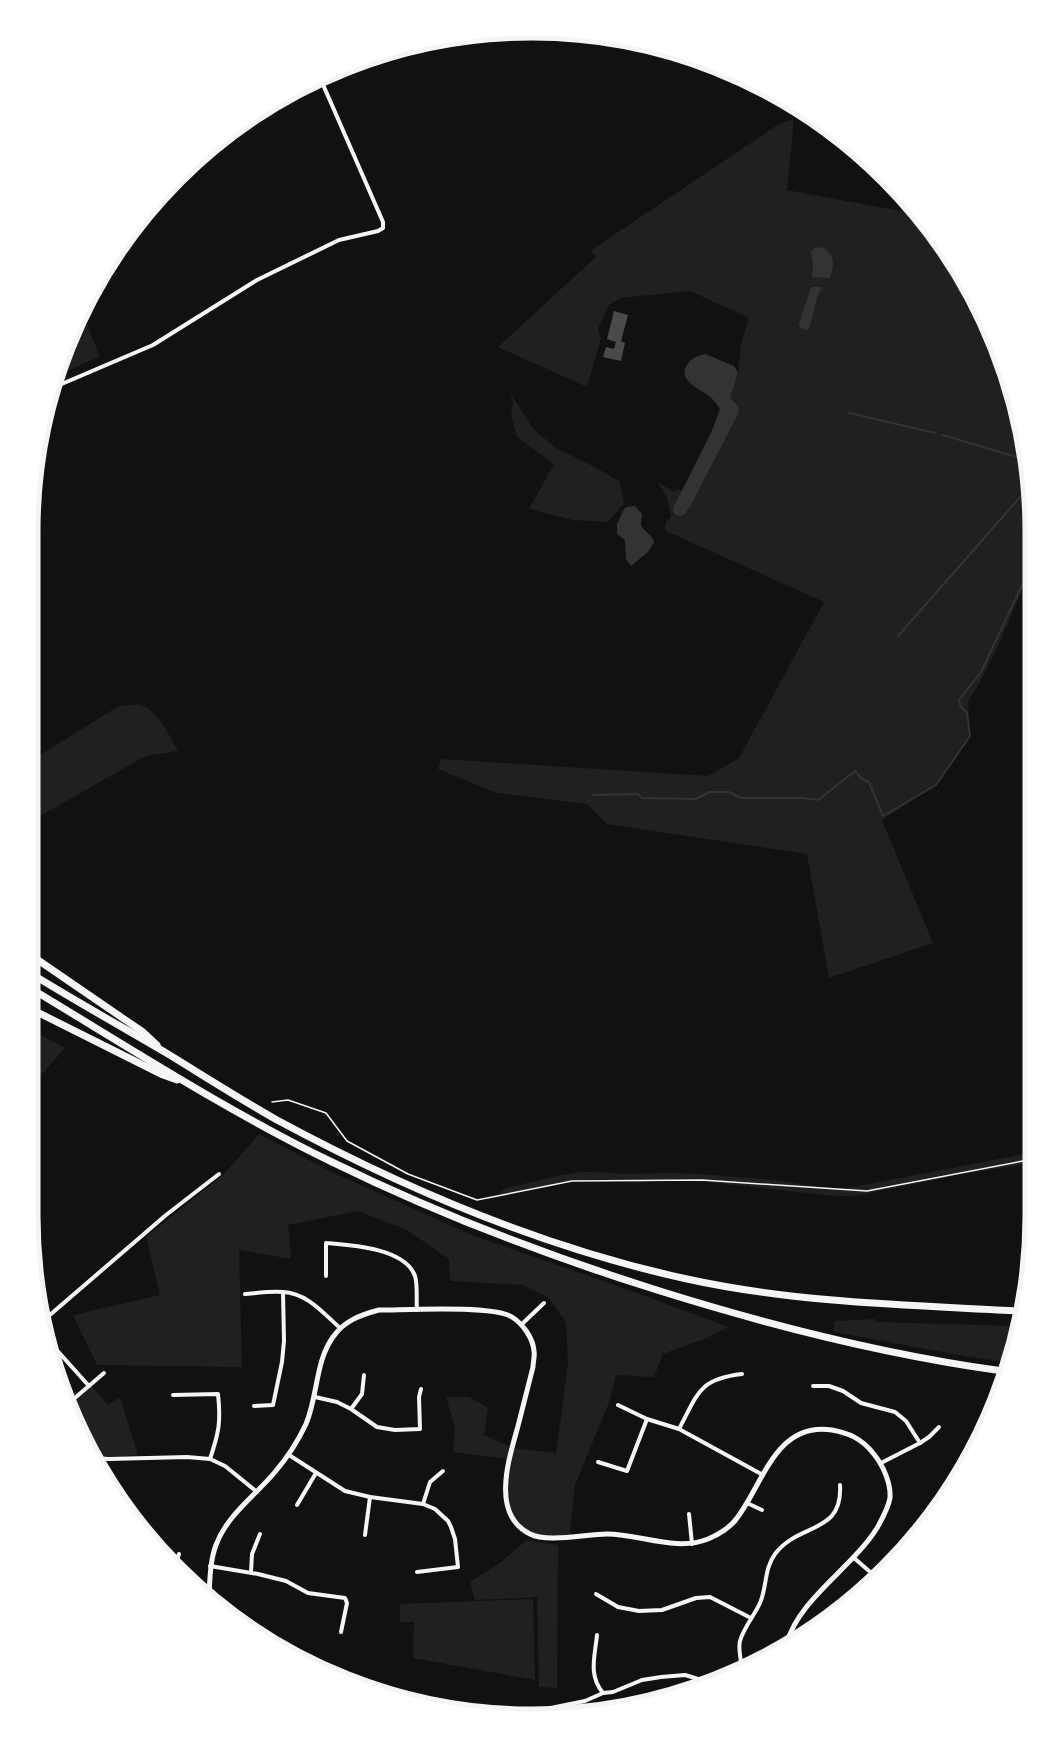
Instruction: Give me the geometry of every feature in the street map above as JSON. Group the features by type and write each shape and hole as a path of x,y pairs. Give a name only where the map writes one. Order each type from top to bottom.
{"highway":[{"path":"38,960 143,1032 164,1052"},
{"path":"38,978 257,1108 336,1150 465,1208 552,1241 640,1268 732,1288 805,1298 1016,1311"},
{"path":"38,993 248,1118 330,1162 461,1220 553,1255 635,1283 726,1311 833,1339 907,1355 1000,1371"},
{"path":"38,1012 163,1075 188,1083"}],"street":[{"path":"61,384 153,344 257,280 339,240 378,231 383,228 383,222 323,85"},
{"path":"48,1316 166,1215 219,1174"},
{"path":"326,1276 326,1243 360,1246 393,1255 410,1268 415,1276 417,1310"},
{"path":"245,1294 283,1292 304,1297 340,1328"},
{"path":"254,1406 273,1405 282,1362 284,1341 283,1292"},
{"path":"522,1324 544,1303"},
{"path":"210,1590 210,1566 216,1545 225,1526 275,1473 289,1454 306,1422 315,1396 325,1350 340,1328 352,1319 378,1310 489,1311 511,1316 522,1324 530,1338 534,1352 533,1367 509,1459 505,1482 506,1499 509,1509 519,1526 530,1535 553,1538 608,1534 692,1544 708,1539 721,1532 736,1520 777,1451 792,1439 807,1431 827,1429 847,1433 872,1451 881,1464 888,1481 890,1498 885,1515 871,1538 854,1558 808,1605 796,1620 790,1636"},
{"path":"57,1351 89,1386"},
{"path":"74,1399 104,1373"},
{"path":"679,1429 700,1390 712,1381 725,1376 742,1374"},
{"path":"351,1409 362,1394 364,1375"},
{"path":"813,1386 829,1386 843,1391 861,1403 895,1412 906,1420 920,1443"},
{"path":"315,1396 337,1402 351,1409 377,1427 395,1430 420,1429 419,1397 421,1389"},
{"path":"173,1395 209,1396 218,1394 220,1412 219,1432 210,1459"},
{"path":"618,1405 647,1419 679,1429 763,1475"},
{"path":"598,1462 627,1471 647,1419"},
{"path":"881,1464 920,1443 929,1437 939,1427"},
{"path":"289,1454 345,1491 370,1497 423,1504 434,1509 448,1521 455,1539 458,1567 417,1572"},
{"path":"102,1458 187,1457 210,1459 225,1466 257,1492"},
{"path":"423,1504 430,1482 443,1471"},
{"path":"297,1505 316,1473"},
{"path":"741,1662 740,1641 760,1603 766,1572 775,1555 788,1541 823,1524 831,1518 840,1504 840,1485"},
{"path":"365,1536 370,1497"},
{"path":"747,1503 762,1510"},
{"path":"689,1514 692,1544"},
{"path":"251,1572 252,1554 260,1534"},
{"path":"178,1558 179,1554"},
{"path":"854,1558 871,1573"},
{"path":"210,1566 251,1572 286,1581 308,1593 345,1598 346,1604 341,1632"},
{"path":"596,1594 618,1607 639,1611 662,1610 696,1598 710,1597 751,1618"},
{"path":"597,1635 593,1671 596,1685 603,1693"},
{"path":"548,1708 585,1701 603,1693 613,1692 642,1680 685,1675 699,1679"}],"path":[{"path":"272,1102 276,1100 288,1100 326,1113 348,1141 408,1174 477,1200 572,1181 702,1180 867,1190 1025,1161"}],"shaded area":[{"path":"793,119 787,190 908,212 942,257 974,313 999,373 1016,435 1024,499 1025,584 996,650 968,702 970,736 936,785 882,820 933,943 829,978 807,854 607,824 587,804 497,793 438,769 441,759 708,776 739,758 824,602 666,531 665,524 671,516 667,499 659,483 674,492 677,489 682,492 675,504 692,503 738,412 738,406 729,398 738,373 741,344 749,318 690,291 620,298 609,305 598,329 601,338 587,387 498,347 597,256 590,251 776,126"},
{"path":"822,247 827,250 832,257 833,264 830,278 812,277 813,264 811,252 815,248"},
{"path":"811,287 822,287 817,298 809,329 807,330 800,328 799,324"},
{"path":"85,321 100,356 64,372"},
{"path":"705,354 734,366 738,373 730,398 738,406 739,412 692,503 685,514 681,516 676,515 673,508 711,433 720,409 711,398 691,384 685,376 687,365 690,361"},
{"path":"510,393 534,430 558,449 593,466 620,482 624,503 608,522 573,520 529,509 554,464 517,437 511,415 513,402"},
{"path":"635,506 642,514 642,527 652,537 654,542 648,552 631,566 626,559 625,540 617,534 617,524 626,507"},
{"path":"142,705 149,709 164,726 178,751 151,755 142,758 38,817 38,756 119,706"},
{"path":"38,1034 65,1048 38,1079"},
{"path":"259,1134 334,1173 472,1235 640,1294 728,1327 707,1338 663,1354 654,1377 616,1375 610,1400 575,1485 570,1529 571,1537 530,1535 513,1517 506,1499 509,1459 453,1452 455,1428 446,1397 469,1397 488,1408 484,1435 512,1448 556,1453 568,1364 566,1323 549,1298 523,1285 450,1281 449,1259 407,1230 358,1211 288,1225 291,1259 239,1250 242,1367 97,1365 73,1315 160,1295 146,1237 223,1175"},
{"path":"1025,1154 1025,1164 963,1174 855,1196 834,1196 680,1179 634,1183 602,1179 562,1182 553,1186 491,1199 506,1188 580,1172 622,1174 700,1174 773,1180 835,1189 853,1187"},
{"path":"875,1319 876,1322 1012,1326 1003,1362 969,1357 834,1332 834,1323 836,1321"},
{"path":"92,1386 108,1405 120,1397 138,1455 113,1457 99,1452 75,1401"},
{"path":"527,1540 558,1545 557,1688 539,1687 537,1597 475,1600 470,1582 501,1562"},
{"path":"533,1599 535,1680 413,1658 414,1622 400,1622 400,1604"}],"building":[{"path":"614,311 628,315 621,341 625,343 621,361 603,357 606,347 614,349 616,342 607,339"}],"waterway":[{"path":"849,413 935,433"},
{"path":"943,435 1020,458"},
{"path":"898,636 1023,493"},
{"path":"592,795 638,794 642,798 696,799 709,792 729,792 741,798 803,798 818,800 855,771 862,779 869,782 883,816 936,785 970,736 967,713 960,706 959,700 981,672 1025,579"}]}
